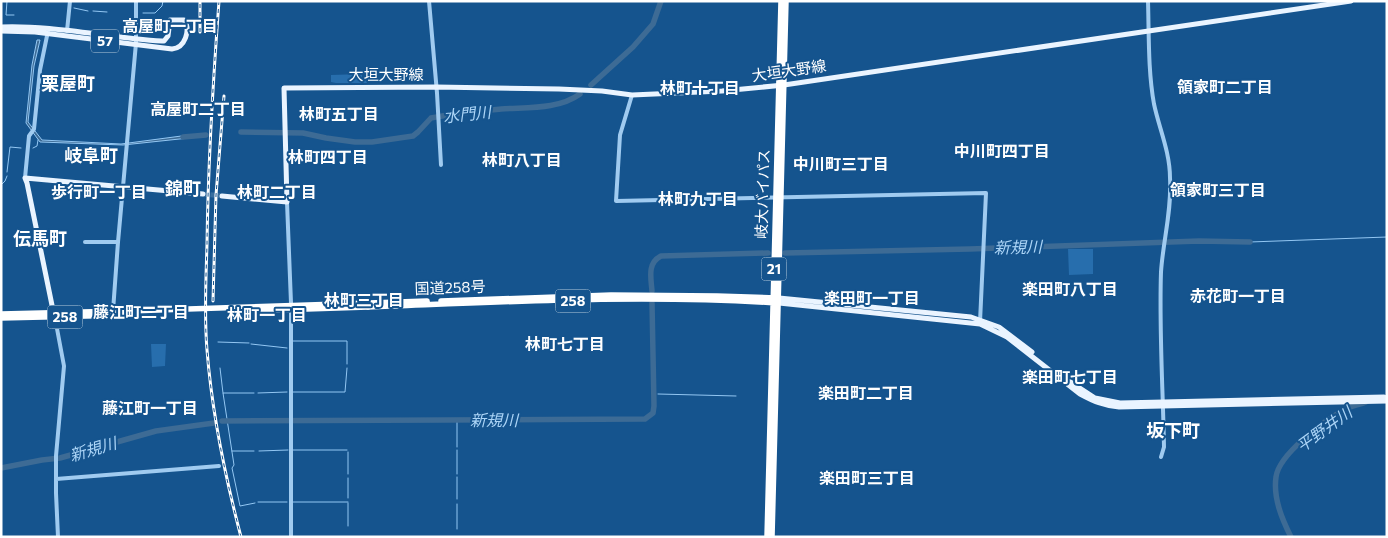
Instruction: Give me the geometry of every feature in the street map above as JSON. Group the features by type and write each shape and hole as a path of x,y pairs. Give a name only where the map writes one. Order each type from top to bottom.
{"highway":[{"name":"岐大バイパス","path":"767,537 779,198 781,1"},
{"name":"岐大バイパス","path":"781,85 786,1"},
{"name":"国道258号","path":"1,318 611,295 717,296 776,301"},
{"name":"岐大バイパス","path":"772,537 776,301"},
{"name":"国道258号","path":"1,314 54,316 113,311 128,313"}],"main road":[{"name":"大垣大野線","path":"287,202 284,88 436,87 584,90 632,94 722,91 781,85 1351,1"},
{"name":"57","path":"1,27 136,42 176,49 182,45 185,39 185,21 170,20 168,36 164,41 136,42"},
{"name":"57","path":"1,31 48,31"},
{"path":"54,316 25,178 203,194"},
{"path":"222,196 287,202"},
{"path":"776,301 980,322 1007,337 1080,394 1093,401 1119,407 1163,404 1387,399"}],"street":[{"path":"66,34 70,1"},
{"path":"113,311 136,42 136,1"},
{"path":"429,1 439,117 441,165"},
{"path":"1148,1 1154,104 1166,151 1170,176 1169,213 1164,240 1160,298 1164,447 1161,457"},
{"path":"25,178 29,136 34,129 40,70 48,31"},
{"path":"632,94 620,135 616,201 986,193 980,322"},
{"path":"287,202 290,299 290,537"},
{"path":"85,242 118,242"},
{"path":"54,316 61,346 64,371 56,458 58,537"},
{"path":"56,479 219,466"}],"shaded area":[{"path":"37,40 40,40 34,66 28,122 42,140 121,144 189,135 189,138 123,145 40,142 26,123 32,65"},
{"path":"362,74 362,78 367,79 367,83 331,82 331,75"},
{"path":"1068,249 1093,249 1093,274 1069,275"},
{"path":"151,344 166,344 165,366 152,367"}],"waterway":[{"path":"7,1 6,15 14,15"},
{"path":"143,13 155,13 162,6 163,1"},
{"name":"水門川","path":"591,85 633,47 653,24 661,1"},
{"path":"74,8 88,11"},
{"path":"93,11 107,12"},
{"name":"水門川","path":"241,132 303,133 355,142 372,142 413,136 431,118 475,111 552,105 562,103 580,94"},
{"name":"水門川","path":"183,137 206,135"},
{"path":"33,148 37,146 38,140"},
{"path":"7,172 10,147 21,148"},
{"path":"1,185 7,176"},
{"path":"1250,242 1387,237"},
{"name":"新規川","path":"785,253 1199,241 1250,242"},
{"name":"新規川","path":"652,291 652,267 661,256 768,253"},
{"name":"新規川","path":"222,421 645,419 653,413 654,406 652,303"},
{"path":"292,341 347,341 347,364"},
{"path":"218,342 249,343"},
{"path":"251,344 287,348"},
{"path":"220,368 223,393"},
{"path":"293,392 345,392 347,368"},
{"path":"258,393 287,392"},
{"path":"254,393 223,393 234,465 232,468 240,506 255,503"},
{"path":"658,394 736,396"},
{"name":"平野井川","path":"1291,537 1277,500 1275,485 1279,468 1285,458 1314,430 1346,409 1366,402"},
{"path":"457,421 457,447"},
{"name":"新規川","path":"1,468 60,458 156,431 214,423"},
{"path":"259,451 288,450"},
{"path":"293,450 347,450"},
{"path":"457,450 457,474"},
{"path":"232,451 254,451"},
{"path":"348,452 348,474"},
{"path":"457,477 457,499"},
{"path":"348,478 348,498"},
{"path":"258,502 287,502"},
{"path":"293,502 348,502"},
{"path":"348,503 348,526"},
{"path":"457,504 457,529"}],"tunnel":[{"path":"203,194 222,196"}],"railway":[{"path":"200,1 200,32"},
{"path":"219,1 208,183 205,297 206,337 216,421 241,537"},
{"path":"213,301 216,195 224,96"}],"district":[{"name":"高屋町一丁目","path":"170,26"},
{"name":"栗屋町","path":"68,84"},
{"name":"領家町二丁目","path":"1225,87"},
{"name":"林町十丁目","path":"700,88"},
{"name":"高屋町二丁目","path":"198,109"},
{"name":"林町五丁目","path":"339,114"},
{"name":"中川町四丁目","path":"1002,151"},
{"name":"岐阜町","path":"91,156"},
{"name":"林町四丁目","path":"328,157"},
{"name":"林町八丁目","path":"522,160"},
{"name":"中川町三丁目","path":"841,164"},
{"name":"錦町","path":"183,189"},
{"name":"領家町三丁目","path":"1218,190"},
{"name":"歩行町一丁目","path":"99,192"},
{"name":"林町二丁目","path":"277,192"},
{"name":"林町九丁目","path":"698,199"},
{"name":"伝馬町","path":"40,239"},
{"name":"楽田町八丁目","path":"1070,289"},
{"name":"赤花町一丁目","path":"1238,296"},
{"name":"楽田町一丁目","path":"872,298"},
{"name":"林町三丁目","path":"364,300"},
{"name":"藤江町二丁目","path":"141,312"},
{"name":"林町一丁目","path":"267,315"},
{"name":"林町七丁目","path":"565,344"},
{"name":"楽田町七丁目","path":"1070,377"},
{"name":"楽田町二丁目","path":"866,393"},
{"name":"藤江町一丁目","path":"150,408"},
{"name":"坂下町","path":"1173,431"},
{"name":"楽田町三丁目","path":"867,478"}]}
